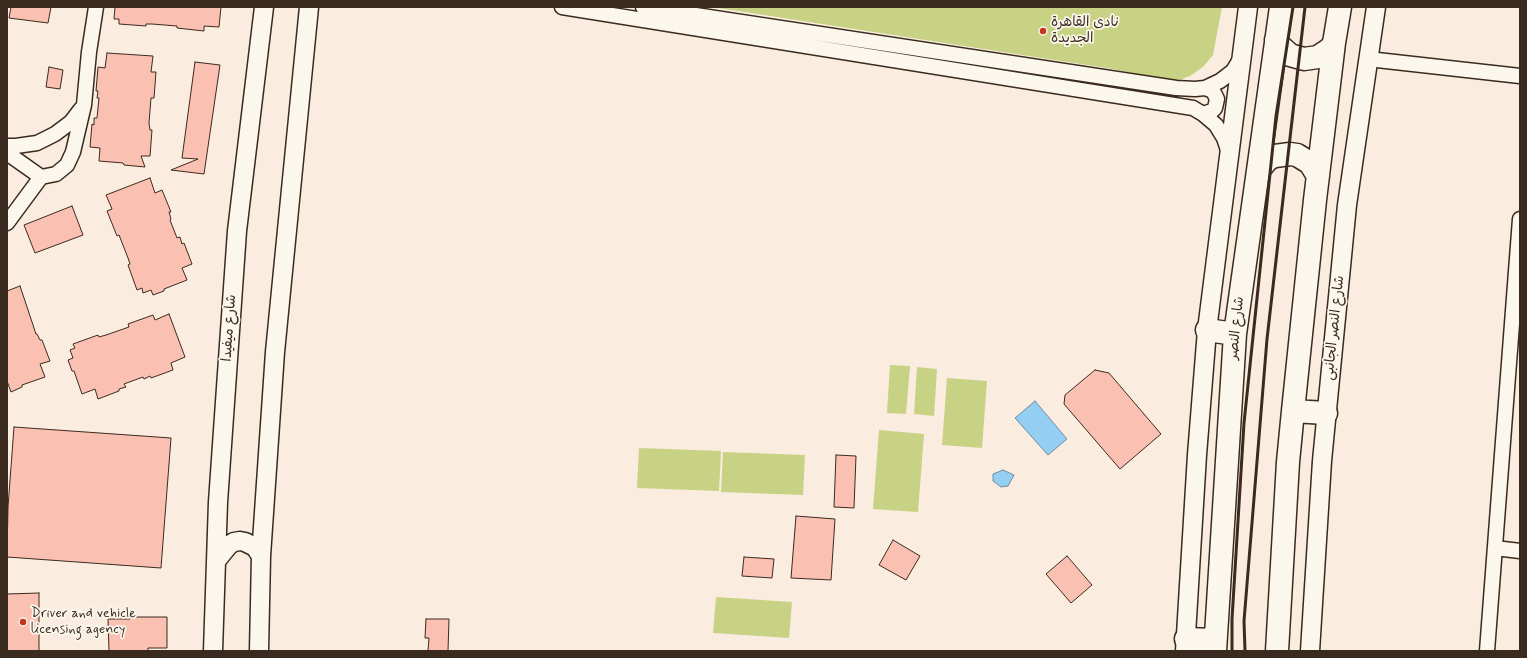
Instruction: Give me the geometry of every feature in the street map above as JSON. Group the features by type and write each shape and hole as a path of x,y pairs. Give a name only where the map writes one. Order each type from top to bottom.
{"main road":[{"name":"شارع النصر","path":"1215,646 1235,334 1281,7"},
{"path":"1277,651 1288,462 1318,176 1334,43 1340,7"},
{"path":"1276,40 1290,55 1304,59 1318,57 1330,49 1334,43"},
{"path":"1258,171 1268,159 1275,156 1290,154 1297,155 1310,163 1318,176"},
{"path":"1207,330 1235,334"},
{"path":"1293,411 1326,413"},
{"path":"1186,645 1215,646"}],"street":[{"path":"7,223 41,177 56,174 67,165 73,152 84,105 89,52 96,7"},
{"name":"شارع ميفيدا","path":"213,651 218,502 237,231 264,7"},
{"path":"259,651 261,556 275,352 308,7"},
{"path":"562,7 1193,108 1204,114 1216,125 1224,138 1229,153"},
{"path":"643,7 1176,88 1205,88 1220,81 1233,71 1242,57"},
{"path":"1186,645 1197,455 1207,330 1248,7"},
{"name":"شارع النصر الجانبى","path":"1310,651 1326,413 1347,205 1376,7"},
{"path":"1368,58 1520,76"},
{"path":"1204,114 1212,111 1217,104 1216,95 1209,88 1205,88"},
{"path":"7,146 37,143 55,134 71,122 84,105"},
{"path":"7,153 41,177"},
{"path":"1487,651 1520,219"},
{"path":"1512,312 1520,338"},
{"path":"216,561 229,545 240,541 250,544 259,551 261,556"},
{"path":"1495,548 1520,551"}],"green space":[{"name":"نادى القاهرة الجديدة","path":"712,7 1222,7 1213,55 1203,67 1190,76 1174,82 1113,69"},
{"path":"890,365 910,366 906,414 887,413"},
{"path":"917,367 937,369 934,416 914,414"},
{"path":"947,378 987,381 982,448 942,445"},
{"path":"879,430 924,434 918,512 873,509"},
{"path":"639,448 721,451 719,491 637,488"},
{"path":"723,452 805,455 803,495 721,492"},
{"path":"716,597 792,602 789,638 713,633"}],"water":[{"path":"1035,401 1067,439 1048,455 1015,418"},
{"path":"1003,470 1014,475 1008,486 1001,487 993,481 993,474"}],"building":[{"path":"11,7 51,7 48,23 9,18"},
{"path":"115,7 221,7 219,27 204,26 204,31 177,28 177,26 119,24 119,19 114,19"},
{"path":"107,53 153,56 151,72 156,72 154,98 151,98 149,123 150,130 152,130 150,156 141,156 145,167 99,161 100,148 90,147 92,124 94,125 94,118 97,118 99,98 97,98 98,91 96,91 98,67 105,68"},
{"path":"195,62 220,65 204,174 171,170 198,159 182,158"},
{"path":"49,67 63,70 60,89 46,87"},
{"path":"150,178 155,193 162,190 171,212 169,212 170,220 177,238 180,237 182,244 184,243 192,264 182,268 187,280 153,295 151,290 143,293 142,288 137,290 128,265 130,264 128,258 107,211 112,209 106,195"},
{"path":"72,206 83,235 35,253 24,225"},
{"path":"20,286 36,334 40,340 42,340 50,361 40,364 45,377 22,385 22,387 11,392 7,381 7,291"},
{"path":"169,314 185,357 171,363 173,370 151,378 150,376 144,379 143,377 124,384 126,387 98,399 95,389 82,394 74,371 72,371 68,360 73,358 70,350 75,348 73,344 98,335 99,337 129,327 128,324 153,315 155,320"},
{"path":"1095,370 1109,373 1161,434 1120,469 1064,404 1065,395"},
{"path":"14,427 171,438 161,568 7,557 8,507"},
{"path":"836,455 856,456 854,508 834,507"},
{"path":"796,516 835,519 831,580 791,578"},
{"path":"893,540 920,556 906,580 879,565"},
{"path":"1067,556 1092,585 1071,603 1046,574"},
{"path":"744,557 774,559 772,578 742,576"},
{"name":"Driver and vehicle licensing agency","path":"39,593 39,651 7,651 7,594"},
{"path":"130,617 167,617 167,648 148,648 148,651 109,651 108,619 130,619"},
{"path":"426,619 449,619 448,651 428,651 429,638 425,638"}],"railway":[{"path":"1232,651 1232,619 1244,423 1276,116 1293,7"},
{"path":"1245,651 1244,621 1267,339 1305,7"}],"place":[{"name":"نادى القاهرة الجديدة","path":"1043,31"},
{"name":"Driver and vehicle licensing agency","path":"23,622"}]}
